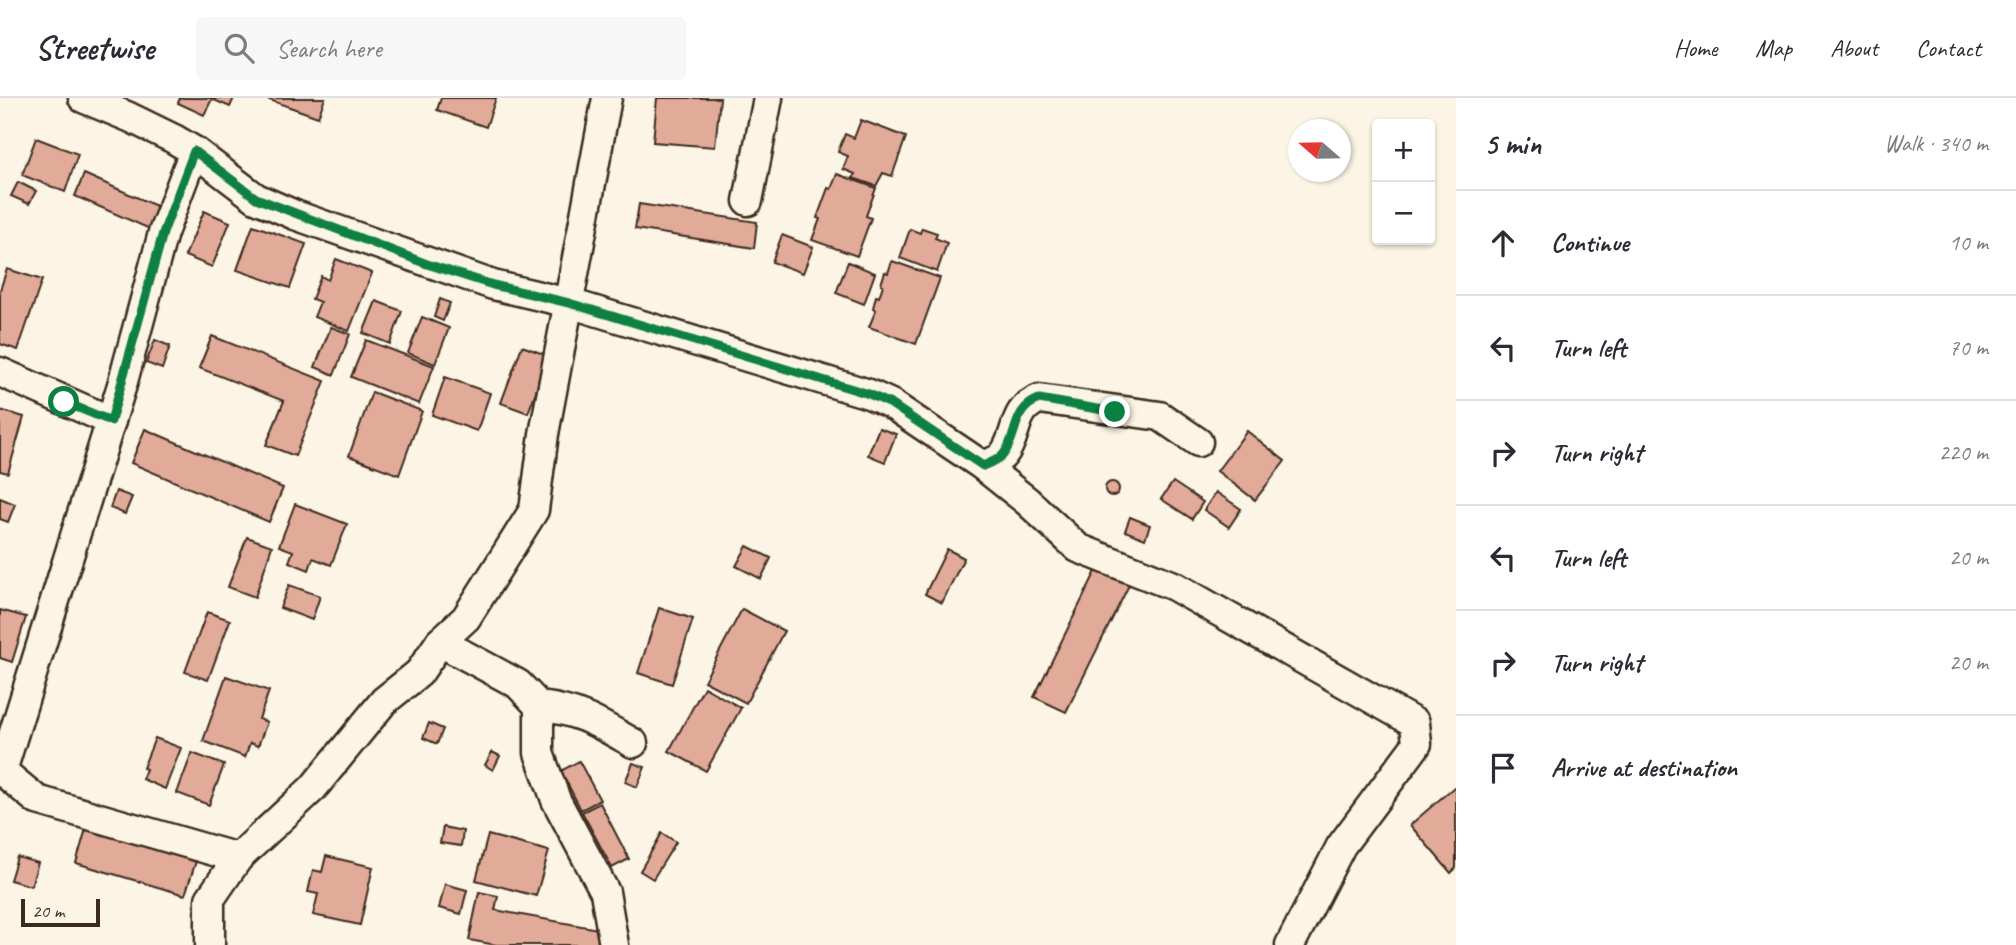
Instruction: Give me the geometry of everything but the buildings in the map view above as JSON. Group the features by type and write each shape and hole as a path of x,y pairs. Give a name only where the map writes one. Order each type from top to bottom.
{"street":[{"path":"83,98 129,117 194,151 256,198 295,215 493,285 569,303 869,394 891,404 983,466 1027,501 1078,548 1174,586 1415,723 1417,744 1342,846 1290,945"},
{"path":"210,945 210,899 238,858 313,788 384,701 419,673 440,642 466,618 534,510 544,434 607,98"},
{"path":"748,201 768,98"},
{"path":"194,151 163,233 111,421 4,752 2,771 37,800 238,858"},
{"path":"0,372 111,421"},
{"path":"983,466 1004,454 1020,413 1030,402 1039,399 1160,416 1198,442"},
{"path":"440,642 518,684 539,706 567,709 596,721 633,743"},
{"path":"539,706 539,753 556,800 605,891 614,945"}],"route":[{"path":"64,402 111,421 163,233 194,151 256,198 427,264 493,285 569,303 869,394 891,404 983,466 1004,454 1020,413 1030,402 1039,399 1115,412"}]}
